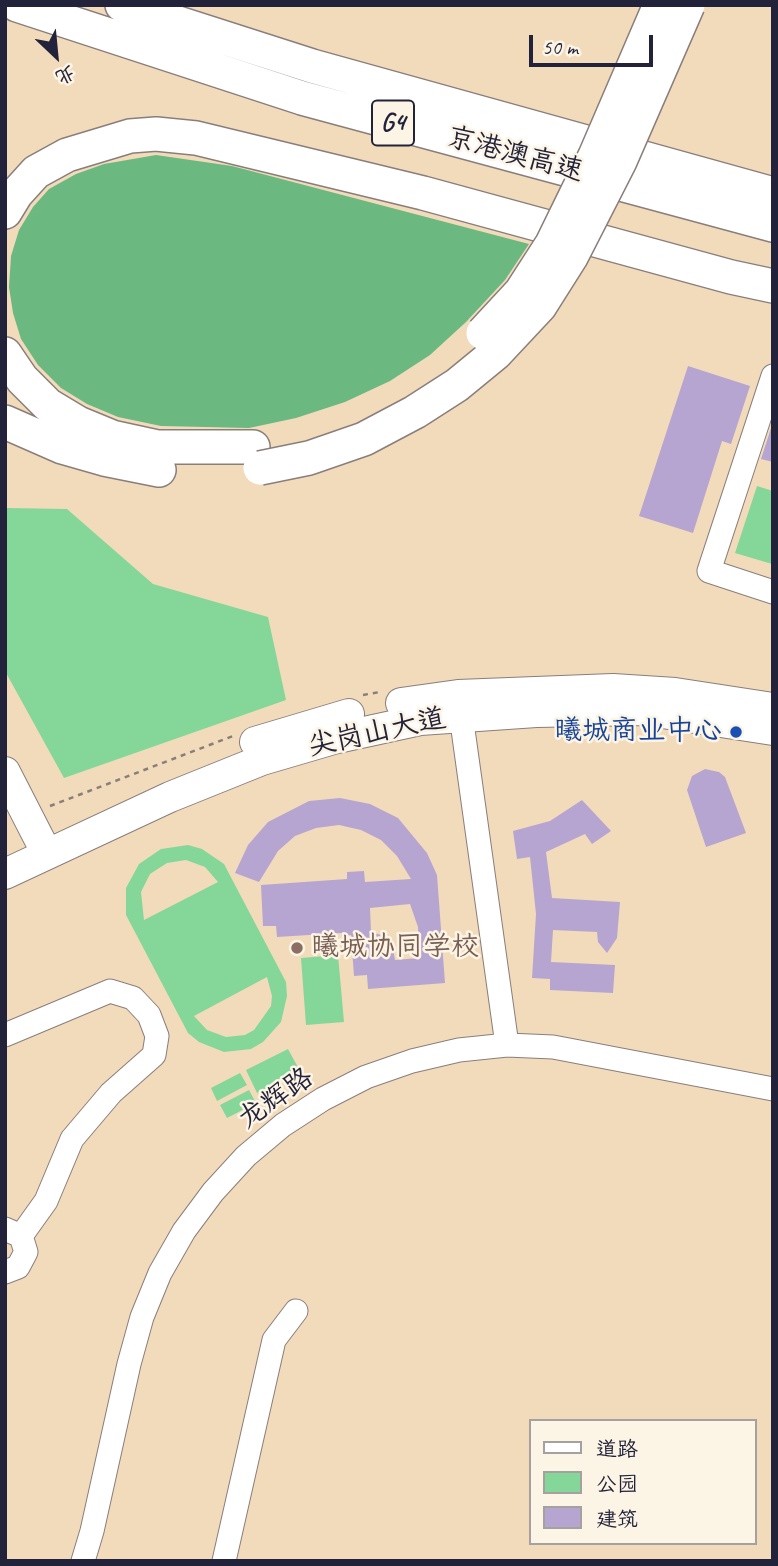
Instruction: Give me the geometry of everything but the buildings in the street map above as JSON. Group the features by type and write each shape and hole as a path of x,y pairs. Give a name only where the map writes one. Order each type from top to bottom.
{"highway":[{"name":"京港澳高速","path":"18,5 302,98 773,225"},
{"name":"京港澳高速","path":"122,5 312,66 773,194"},
{"path":"5,422 62,447 104,460 159,470 208,472 256,458 301,437 352,420 399,398 442,370 521,292 552,244 595,156 660,5"},
{"path":"5,354 22,379 48,405 78,423 112,437 158,447 256,458 331,450 363,439 415,412 457,385 496,353 540,306 571,257 620,162 688,5"},
{"path":"5,212 16,194 36,172 67,155 130,136 156,134 196,138 424,192 731,277 773,286"}],"main road":[{"name":"尖岗山大道","path":"459,706 613,689 675,693 773,708"},
{"name":"尖岗山大道","path":"24,854 175,774 298,727 375,708 459,706 643,710 773,730"},
{"path":"5,772 24,854"},
{"path":"5,816 24,854"}],"street":[{"path":"773,376 709,571 773,592"},
{"path":"459,706 507,1045"},
{"path":"5,1035 110,991 132,998 149,1015 157,1036 153,1055 111,1093 72,1139 46,1201 13,1232 26,1245 25,1257 18,1267 5,1272"},
{"name":"龙辉路","path":"83,1561 142,1317 172,1252 213,1192 246,1156 283,1125 323,1099 366,1077 447,1052 507,1045 554,1047 773,1089"},
{"path":"224,1561 274,1340 296,1311"}],"green space":[{"path":"156,155 232,166 529,244 505,280 466,322 430,355 390,381 345,402 296,418 249,428 161,426 118,417 87,404 61,388 38,365 21,339 13,313 9,287 11,256 19,230 33,207 49,189 76,174 104,164"},
{"path":"757,486 773,491 772,564 735,553"},
{"path":"5,509 67,509 153,584 268,617 286,700 64,778 5,671"},
{"path":"188,845 202,849 224,864 286,982 287,996 281,1022 263,1042 251,1049 224,1052 199,1042 188,1033 126,915 126,888 139,864 161,849","holes":["186,860 205,867 218,882 144,920 141,892 150,874 167,863","267,977 272,996 271,1006 254,1030 245,1035 226,1037 207,1030 194,1016"]},
{"path":"338,955 344,1022 306,1025 301,958"},
{"path":"288,1049 300,1071 257,1093 246,1070"},
{"path":"240,1073 247,1085 217,1101 211,1088"},
{"path":"249,1090 256,1103 227,1118 220,1105"}],"place":[{"name":"曦城商业中心","path":"736,732"},
{"name":"曦城协同学校","path":"297,948"}]}
